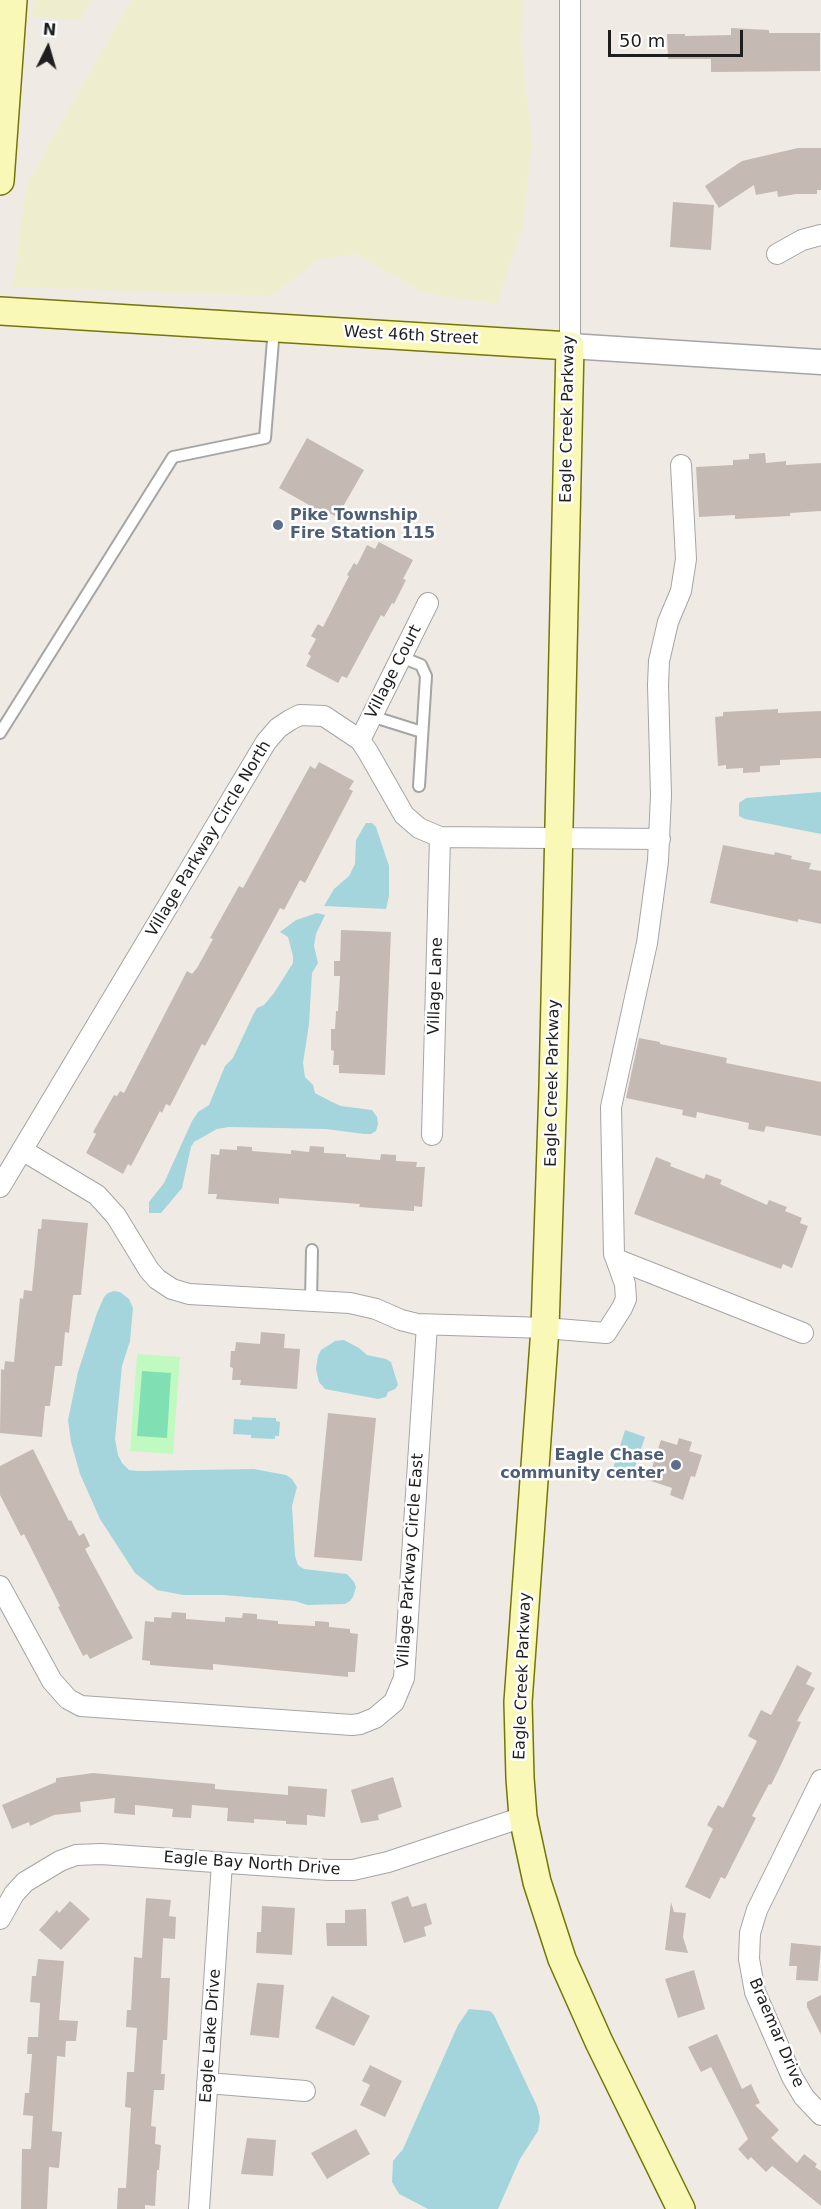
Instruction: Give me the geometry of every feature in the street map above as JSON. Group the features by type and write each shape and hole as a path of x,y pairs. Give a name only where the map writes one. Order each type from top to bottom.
{"main road":[{"path":"0,181 13,0"},
{"name":"West 46th Street","path":"0,310 570,346"},
{"name":"Eagle Creek Parkway","path":"570,346 553,1087 545,1328 518,1702 519,1760 523,1817 537,1882 562,1959 587,2016 681,2209"}],"street":[{"name":"Eagle Creek Parkway","path":"570,0 570,346"},
{"path":"777,254 802,240 821,235"},
{"name":"West 46th Street","path":"570,346 821,362"},
{"path":"22,1150 97,1195 116,1216 149,1270 157,1279 172,1289 189,1294 350,1303 406,1322 427,1325 545,1328 606,1333 626,1299 625,1282 614,1248 611,1107 650,926 660,839 661,765 658,675 663,639 681,591 686,564 681,465"},
{"name":"Village Court","path":"360,740 428,603"},
{"name":"Village Parkway Circle North","path":"0,1187 272,734 290,720 307,715 328,718 360,740 404,815 419,828 440,837 557,837"},
{"name":"Village Lane","path":"432,1135 440,837"},
{"path":"557,837 660,839"},
{"path":"616,1259 803,1333"},
{"name":"Village Parkway Circle East","path":"0,1586 52,1682 71,1701 93,1708 352,1725 368,1721 388,1708 398,1694 404,1678 427,1325"},
{"name":"Braemar Drive","path":"821,1780 814,1811 757,1910 750,1933 749,1959 755,1992 792,2077 808,2101 821,2115"},
{"name":"Eagle Bay North Drive","path":"0,1919 19,1888 31,1877 76,1855 101,1854 329,1870 365,1868 523,1817"},
{"name":"Eagle Lake Drive","path":"199,2209 222,1863"},
{"path":"207,2083 305,2091"}],"lane":[{"path":"0,733 173,457 265,438 274,327"},
{"path":"401,657 421,665 426,675 419,786"},
{"path":"371,716 422,732"},
{"path":"311,1301 312,1250"}],"green space":[{"path":"33,0 92,0 80,20 32,17"},
{"path":"131,0 523,0 521,49 532,140 523,225 497,304 425,294 357,254 319,259 272,296 13,287 26,185"},
{"path":"137,1354 180,1357 173,1454 130,1451"},
{"path":"142,1371 171,1373 167,1438 137,1436"}],"water":[{"path":"821,792 821,834 739,816 739,803 746,798"},
{"path":"366,823 372,823 376,827 389,866 389,896 386,909 324,906 334,889 349,876 355,864 356,840"},
{"path":"317,913 325,915 316,934 314,946 318,963 312,973 309,1024 303,1063 305,1077 313,1085 315,1093 332,1102 341,1106 372,1110 377,1117 376,1131 364,1134 326,1129 229,1127 217,1129 194,1142 191,1147 182,1188 161,1213 149,1213 149,1202 164,1183 192,1121 198,1112 209,1105 225,1066 233,1058 257,1008 264,1005 274,993 293,963 288,937 280,932 296,920"},
{"path":"114,1291 120,1292 129,1299 133,1308 130,1341 122,1366 115,1439 122,1463 129,1470 138,1471 254,1469 286,1475 297,1487 292,1506 295,1556 298,1565 304,1569 347,1574 356,1587 350,1601 345,1604 307,1605 295,1601 223,1595 183,1595 157,1590 135,1573 100,1519 80,1474 71,1442 68,1420 78,1372 97,1313 104,1297"},
{"path":"344,1340 367,1355 391,1362 398,1385 388,1392 386,1397 378,1399 325,1389 319,1382 316,1369 321,1350 335,1341"},
{"path":"252,1417 276,1418 276,1421 280,1422 279,1436 275,1436 275,1439 251,1438 251,1435 233,1434 234,1419 252,1420"},
{"path":"625,1430 645,1437 632,1476 613,1469"},
{"path":"469,2009 490,2011 494,2015 537,2106 540,2118 538,2131 520,2159 498,2209 428,2209 399,2194 392,2182 393,2161 403,2149 458,2025"}],"building":[{"path":"731,28 769,30 769,33 820,33 820,71 711,72 711,59 668,59 667,34 731,35"},
{"path":"798,148 821,148 821,190 817,190 817,194 778,197 777,191 756,195 754,185 719,208 705,186 742,161"},
{"path":"673,202 714,205 711,250 670,247"},
{"path":"307,438 364,470 337,517 324,510 323,513 279,488"},
{"path":"765,453 766,463 786,461 786,465 821,463 821,511 790,513 790,516 735,519 735,515 699,517 696,467 733,465 733,460 749,459 749,454"},
{"path":"379,542 413,560 394,604 392,603 384,617 381,615 347,678 342,676 338,683 306,666 311,656 308,654 316,639 311,636 318,624 323,627 349,576 347,575 354,563 357,565 367,545 375,549"},
{"path":"778,709 778,713 821,711 821,758 780,760 780,765 760,766 760,772 743,773 743,768 726,769 726,765 718,766 715,717 723,716 723,712"},
{"path":"319,762 354,781 349,789 353,791 305,883 300,880 284,910 280,908 205,1046 202,1044 170,1106 166,1104 162,1113 160,1111 131,1166 128,1164 123,1174 86,1153 96,1134 93,1132 114,1095 117,1096 120,1091 124,1093 187,971 192,974 197,968 213,939 210,938 239,886 243,888 310,766 315,769"},
{"path":"723,845 774,855 775,852 792,856 791,859 811,863 809,869 821,871 821,924 798,919 798,922 710,903"},
{"path":"341,930 391,932 385,1075 339,1073 339,1065 333,1065 331,1029 335,1029 340,976 334,976 334,961 340,961"},
{"path":"639,1038 727,1058 726,1063 821,1082 821,1136 766,1126 764,1132 748,1129 749,1123 697,1112 696,1118 682,1115 683,1110 626,1098"},
{"path":"237,1146 252,1147 252,1151 291,1154 291,1150 309,1152 310,1146 324,1147 324,1153 380,1160 381,1154 396,1155 396,1161 417,1162 416,1167 425,1167 422,1207 414,1206 414,1211 279,1198 279,1204 216,1199 217,1194 208,1194 211,1154 219,1155 220,1149 237,1150"},
{"path":"656,1157 671,1163 670,1166 704,1179 706,1174 722,1180 720,1184 767,1205 769,1200 787,1207 785,1211 802,1218 800,1223 808,1226 792,1268 783,1264 781,1269 634,1214"},
{"path":"42,1219 88,1223 81,1295 73,1295 69,1333 65,1332 62,1366 55,1366 50,1406 45,1406 42,1437 0,1433 1,1369 4,1370 5,1361 14,1362 20,1298 23,1299 24,1290 32,1291 38,1229 41,1229"},
{"path":"261,1332 285,1334 284,1348 300,1349 297,1389 240,1385 241,1380 232,1380 231,1351 235,1351 236,1342 260,1344"},
{"path":"328,1413 376,1418 362,1561 314,1557"},
{"name":"Eagle Chase community center","path":"679,1438 692,1442 689,1451 702,1455 695,1477 691,1476 683,1500 670,1495 672,1488 648,1480 661,1440 677,1445"},
{"path":"33,1449 69,1521 71,1520 79,1536 84,1533 90,1546 85,1549 133,1638 90,1659 87,1654 83,1656 24,1534 21,1536 0,1495 0,1466"},
{"path":"172,1612 186,1613 186,1619 225,1622 225,1617 242,1618 243,1613 257,1614 257,1619 278,1621 278,1624 315,1626 315,1621 329,1622 329,1627 350,1629 350,1633 358,1634 355,1672 348,1672 348,1677 213,1664 213,1670 150,1665 150,1661 142,1660 145,1621 154,1622 154,1617 171,1618"},
{"path":"797,1665 812,1673 806,1684 815,1688 797,1721 801,1722 779,1769 752,1816 756,1818 725,1879 721,1877 710,1899 685,1887 713,1829 707,1825 718,1805 723,1808 757,1741 748,1736 761,1710 771,1715"},
{"path":"93,1773 215,1784 215,1789 288,1795 288,1786 327,1789 325,1817 307,1815 307,1825 254,1819 254,1823 227,1821 228,1808 192,1805 191,1818 172,1817 173,1809 135,1805 135,1815 114,1813 115,1798 80,1802 81,1812 54,1815 30,1826 29,1822 12,1829 2,1805 56,1782 56,1778"},
{"path":"393,1777 402,1807 378,1815 379,1820 361,1823 351,1790"},
{"path":"408,1896 412,1907 426,1903 432,1924 424,1927 426,1936 404,1943 391,1902"},
{"path":"146,1898 171,1900 169,1916 176,1917 175,1939 163,1938 161,1978 170,1978 167,2040 163,2040 161,2074 165,2074 164,2090 154,2090 151,2126 156,2127 155,2144 161,2145 159,2170 157,2170 155,2206 145,2205 145,2209 117,2209 118,2188 126,2188 131,2108 125,2107 127,2072 134,2072 137,2028 126,2027 127,2010 131,2010 134,1957 142,1958"},
{"path":"70,1901 90,1919 61,1950 39,1930 57,1910 59,1913"},
{"path":"671,1902 674,1912 686,1913 683,1937 688,1953 665,1950"},
{"path":"262,1906 295,1908 292,1955 256,1953 257,1932 261,1932"},
{"path":"366,1909 367,1946 327,1946 326,1923 345,1923 345,1910"},
{"path":"791,1943 821,1946 818,1981 796,1980 797,1966 789,1966"},
{"path":"38,1959 64,1961 59,2020 78,2021 76,2041 66,2041 65,2057 57,2056 52,2131 62,2132 59,2168 49,2167 47,2209 21,2209 22,2149 31,2149 33,2116 23,2115 25,2093 29,2093 32,2054 27,2054 28,2037 38,2037 40,2003 30,2002 32,1976 36,1976"},
{"path":"694,1970 705,2009 678,2018 665,1979"},
{"path":"257,1983 284,1985 279,2038 250,2035"},
{"path":"821,1995 821,2035 807,2007 807,2002"},
{"path":"332,1996 370,2016 354,2046 315,2028"},
{"path":"717,2034 742,2089 751,2084 760,2103 755,2105 779,2130 771,2138 797,2163 804,2154 817,2164 815,2167 821,2171 821,2206 772,2166 766,2172 751,2157 748,2160 738,2149 748,2139 711,2067 701,2072 688,2047"},
{"path":"370,2065 402,2081 385,2117 360,2105 370,2085 362,2081"},
{"path":"356,2129 370,2154 327,2179 311,2153"},
{"path":"247,2138 276,2140 273,2176 241,2174"}],"place":[{"name":"Pike Township Fire Station 115","path":"278,525"},
{"name":"Eagle Chase community center","path":"676,1465"}]}
